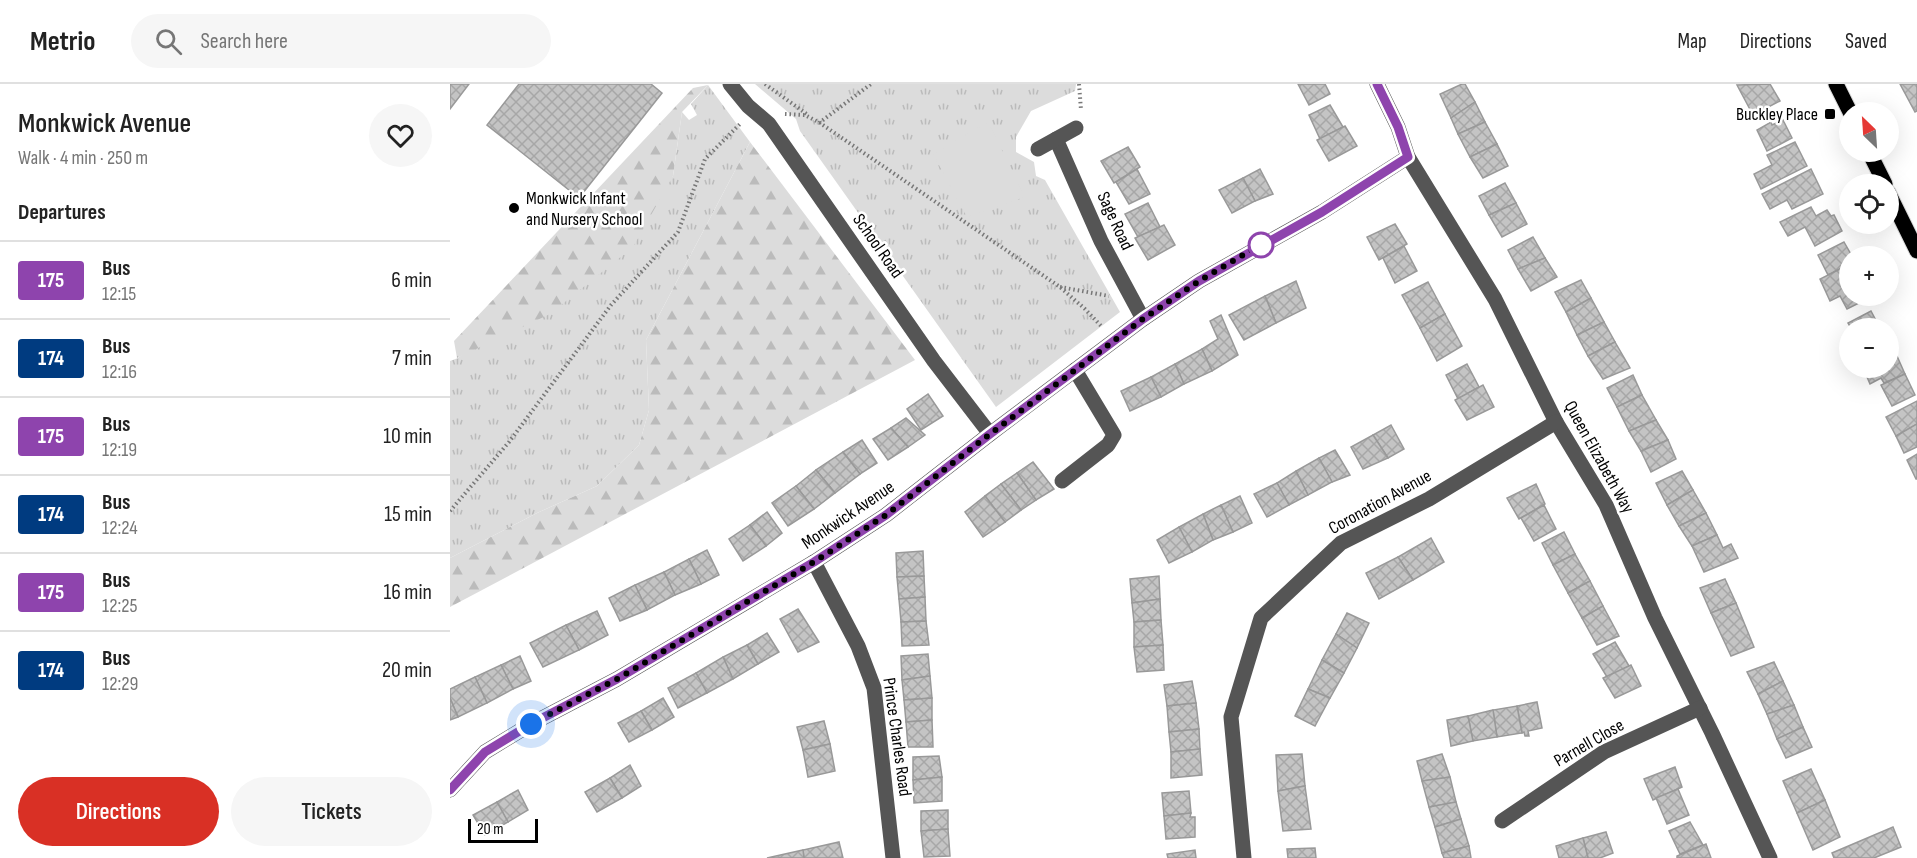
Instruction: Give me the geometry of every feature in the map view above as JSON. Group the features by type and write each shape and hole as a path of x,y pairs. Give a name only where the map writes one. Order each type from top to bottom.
{"main road":[{"path":"1836,84 1845,102"},
{"path":"1899,214 1917,251"}],"street":[{"name":"School Road","path":"730,84 748,106 769,124 934,361 990,434"},
{"name":"Queen Elizabeth Way","path":"1377,84 1398,127 1408,157 1495,299 1556,422 1606,506 1655,618 1770,858"},
{"path":"1038,149 1076,128"},
{"name":"Sage Road","path":"1056,139 1101,241 1143,319"},
{"name":"Monkwick Avenue","path":"452,785 485,752 531,724 617,679 814,562 886,515 1143,319 1199,281 1322,212 1408,157"},
{"path":"1062,482 1108,445 1114,435 1075,370"},
{"name":"Coronation Avenue","path":"1244,858 1231,717 1261,618 1341,543 1429,499 1556,422"},
{"name":"Prince Charles Road","path":"814,562 858,646 873,688 893,858"},
{"name":"Parnell Close","path":"1502,821 1604,752 1700,708"}],"path":[{"path":"765,84 1060,287 1102,326 1111,342"},
{"path":"820,123 870,84"},
{"path":"1076,128 1081,108 1078,84"},
{"path":"769,124 785,114 805,115 820,123"},
{"path":"450,511 509,442 611,305 678,232 705,159 742,122"},
{"path":"1060,287 1133,300"}],"green space":[{"path":"755,84 1076,84 1075,91 1031,111 1016,137 1016,152 1034,162 1036,176 1045,180 1120,312 996,407 800,131 796,119"},
{"path":"708,85 750,142 646,340 649,410 639,445 597,486 537,513 450,558 450,361 458,358 673,176 682,112 689,120 697,115 691,104"},
{"path":"708,85 682,112 673,176 633,247 550,314 457,358 454,341 693,88"},
{"path":"988,122 1025,197 967,217 933,154"},
{"path":"750,142 915,360 450,607 450,558 537,513 597,486 639,445 649,410 646,340"}],"building":[{"path":"450,84 469,84 450,109"},
{"path":"519,84 651,84 662,93 579,198 487,125"},
{"path":"1298,84 1325,84 1330,94 1309,105"},
{"path":"1465,84 1475,102 1451,118 1440,94"},
{"path":"1770,84 1780,101 1753,115 1737,85"},
{"path":"1900,84 1917,84 1917,111 1915,112"},
{"path":"1475,102 1485,122 1458,134 1451,118"},
{"path":"1330,105 1343,127 1320,139 1309,115"},
{"path":"1783,120 1792,138 1767,151 1757,130 1771,122 1772,125"},
{"path":"1485,122 1497,144 1470,157 1458,134"},
{"path":"1345,126 1357,146 1329,161 1317,140"},
{"path":"1795,142 1807,166 1761,189 1754,174 1772,165 1767,155"},
{"path":"1497,144 1508,166 1483,178 1470,157"},
{"path":"1128,147 1140,167 1114,183 1101,161"},
{"path":"1137,169 1150,194 1129,204 1116,182"},
{"path":"1260,169 1273,194 1255,201 1243,178"},
{"path":"1811,169 1823,194 1792,209 1787,200 1770,209 1762,194"},
{"path":"1243,178 1255,201 1232,213 1219,190"},
{"path":"1505,183 1516,203 1489,215 1479,196"},
{"path":"1148,203 1160,227 1138,237 1125,214"},
{"path":"1516,203 1527,224 1502,237 1489,215"},
{"path":"1811,207 1816,216 1827,210 1831,216 1834,215 1839,225 1839,233 1815,246 1805,227 1788,236 1780,222"},
{"path":"1395,224 1407,244 1379,260 1367,237"},
{"path":"1164,225 1175,245 1148,260 1135,238"},
{"path":"1533,237 1545,258 1518,269 1508,250"},
{"path":"1844,242 1846,246 1839,246 1839,270 1828,275 1818,255"},
{"path":"1404,246 1417,271 1395,283 1383,258"},
{"path":"1545,258 1557,277 1531,291 1518,269"},
{"path":"1839,270 1839,296 1830,301 1820,279"},
{"path":"1581,280 1591,298 1566,312 1555,292"},
{"path":"1296,281 1306,308 1276,323 1265,296"},
{"path":"1428,282 1445,314 1420,328 1402,295"},
{"path":"1265,296 1276,323 1244,340 1229,315"},
{"path":"1591,298 1604,322 1577,335 1566,312"},
{"path":"1871,311 1875,318 1858,318"},
{"path":"1445,314 1462,346 1437,361 1420,328"},
{"path":"1221,315 1238,355 1212,371 1202,349 1218,339 1210,321"},
{"path":"1604,322 1615,342 1588,356 1577,335"},
{"path":"1615,342 1630,368 1603,379 1588,356"},
{"path":"1202,349 1212,371 1184,384 1175,364"},
{"path":"1899,360 1905,374 1899,377"},
{"path":"1175,364 1184,384 1161,397 1151,377"},
{"path":"1467,364 1479,387 1458,399 1446,375"},
{"path":"1905,374 1915,395 1892,406 1881,385"},
{"path":"1633,375 1642,395 1617,407 1607,388"},
{"path":"1151,377 1161,397 1130,411 1121,391"},
{"path":"1867,378 1881,378 1870,384"},
{"path":"1881,378 1896,378 1884,383"},
{"path":"1483,385 1494,407 1467,420 1455,400"},
{"path":"928,394 943,416 921,430 907,409"},
{"path":"1642,395 1656,420 1629,431 1617,407"},
{"path":"1917,401 1917,424 1896,436 1886,417"},
{"path":"906,418 925,435 908,447 891,428"},
{"path":"1656,420 1668,440 1641,451 1629,431"},
{"path":"1917,424 1917,447 1904,453 1896,436"},
{"path":"1391,425 1404,449 1388,458 1373,435"},
{"path":"891,428 908,447 888,460 873,439"},
{"path":"1373,435 1388,458 1363,469 1351,447"},
{"path":"862,440 877,463 860,474 843,452"},
{"path":"1668,440 1676,459 1651,472 1641,451"},
{"path":"1335,450 1350,475 1332,482 1319,458"},
{"path":"843,452 860,474 835,493 816,470"},
{"path":"1917,454 1917,479 1916,479 1907,460"},
{"path":"1319,458 1332,482 1308,495 1296,471"},
{"path":"1033,462 1054,489 1036,500 1017,473"},
{"path":"816,470 835,493 814,509 796,486"},
{"path":"1296,471 1308,495 1289,505 1277,483"},
{"path":"1682,471 1693,490 1667,505 1656,483"},
{"path":"1017,473 1036,500 1021,510 1001,484"},
{"path":"1277,483 1289,505 1267,517 1254,494"},
{"path":"1001,484 1021,510 1005,522 985,496"},
{"path":"1536,484 1545,504 1519,519 1507,498"},
{"path":"796,486 814,509 788,526 772,503"},
{"path":"1693,490 1706,513 1679,526 1667,505"},
{"path":"985,496 1005,522 983,537 965,512"},
{"path":"1240,496 1252,523 1233,532 1221,505"},
{"path":"1221,505 1233,532 1213,540 1203,514"},
{"path":"1544,505 1556,529 1534,541 1521,518"},
{"path":"767,512 782,533 766,546 750,525"},
{"path":"1706,513 1717,535 1692,546 1679,526"},
{"path":"1203,514 1213,540 1192,552 1179,527"},
{"path":"750,525 766,546 743,561 729,539"},
{"path":"1179,527 1192,552 1169,563 1157,540"},
{"path":"1564,532 1575,554 1553,565 1542,543"},
{"path":"1717,535 1723,548 1731,544 1738,558 1704,572 1692,546"},
{"path":"1431,538 1444,562 1413,580 1398,557"},
{"path":"707,550 719,575 701,584 689,559"},
{"path":"923,551 924,576 897,577 896,553"},
{"path":"1575,554 1590,581 1568,593 1553,565"},
{"path":"1398,557 1413,580 1379,599 1366,573"},
{"path":"689,559 701,584 675,595 664,572"},
{"path":"664,572 675,595 647,610 635,585"},
{"path":"924,576 925,597 899,599 897,577"},
{"path":"1159,576 1160,599 1132,603 1130,579"},
{"path":"1725,579 1736,603 1711,613 1700,588"},
{"path":"1590,581 1603,606 1582,618 1568,593"},
{"path":"635,585 647,610 620,621 609,598"},
{"path":"925,597 926,621 901,622 899,599"},
{"path":"1160,599 1161,620 1134,622 1132,603"},
{"path":"1736,603 1754,647 1731,656 1711,613"},
{"path":"1603,606 1619,636 1597,645 1582,618"},
{"path":"798,609 819,642 798,652 780,619"},
{"path":"597,611 608,635 579,650 566,625"},
{"path":"1347,613 1369,623 1357,648 1336,634"},
{"path":"1161,620 1163,645 1134,647 1134,622"},
{"path":"926,621 929,645 902,646 901,622"},
{"path":"566,625 579,650 543,667 530,643"},
{"path":"767,633 779,652 758,664 747,645"},
{"path":"1336,634 1357,648 1344,673 1322,660"},
{"path":"1615,642 1629,666 1607,677 1593,654"},
{"path":"747,645 758,664 733,679 723,657"},
{"path":"1163,645 1164,670 1137,672 1134,647"},
{"path":"928,654 930,676 902,680 901,656"},
{"path":"520,656 531,681 513,689 501,665"},
{"path":"723,657 733,679 707,693 696,673"},
{"path":"1322,660 1344,673 1330,698 1308,689"},
{"path":"1774,662 1783,681 1758,694 1747,672"},
{"path":"501,665 513,689 487,703 475,677"},
{"path":"1631,665 1641,686 1615,698 1603,678"},
{"path":"696,673 707,693 678,708 668,688"},
{"path":"930,676 932,698 904,700 902,680"},
{"path":"475,677 487,703 458,717 450,698 450,689"},
{"path":"1192,681 1196,703 1167,706 1164,685"},
{"path":"1783,681 1794,705 1767,714 1758,694"},
{"path":"1308,689 1330,698 1315,726 1295,716"},
{"path":"450,698 458,717 450,720"},
{"path":"663,698 674,717 652,730 641,711"},
{"path":"932,698 932,720 906,722 904,700"},
{"path":"1537,702 1542,728 1528,731 1529,736 1525,736 1524,732 1522,733 1517,706"},
{"path":"1196,703 1199,729 1169,732 1167,706"},
{"path":"1794,705 1803,727 1777,739 1767,714"},
{"path":"1517,706 1522,733 1497,737 1493,710"},
{"path":"1493,710 1497,737 1473,741 1468,716"},
{"path":"641,711 652,730 629,742 618,723"},
{"path":"1468,716 1473,741 1451,746 1447,720"},
{"path":"932,720 933,747 908,747 906,722"},
{"path":"824,721 830,744 803,750 797,727"},
{"path":"1803,727 1812,747 1786,758 1777,739"},
{"path":"1199,729 1200,749 1171,752 1169,732"},
{"path":"830,744 835,771 808,777 803,750"},
{"path":"1200,749 1202,775 1171,778 1171,752"},
{"path":"1302,754 1305,786 1278,791 1276,755"},
{"path":"1442,754 1450,777 1422,781 1417,761"},
{"path":"939,756 942,777 913,780 913,757"},
{"path":"630,765 641,786 622,798 610,778"},
{"path":"1675,767 1682,787 1653,800 1644,779"},
{"path":"1811,769 1825,800 1797,813 1783,781"},
{"path":"942,777 942,801 914,803 913,780"},
{"path":"1450,777 1456,802 1429,807 1422,781"},
{"path":"610,778 622,798 597,812 585,792"},
{"path":"1305,786 1311,829 1283,831 1278,791"},
{"path":"1678,789 1689,815 1667,824 1656,798"},
{"path":"518,790 528,810 508,822 497,802"},
{"path":"1189,791 1191,813 1164,816 1162,793"},
{"path":"1825,800 1840,837 1813,850 1797,813"},
{"path":"497,802 508,822 485,835 473,815"},
{"path":"1456,802 1461,819 1435,827 1429,807"},
{"path":"948,810 948,829 921,831 921,811"},
{"path":"1191,813 1190,817 1195,817 1195,837 1166,839 1164,816"},
{"path":"1461,819 1469,846 1442,853 1435,827"},
{"path":"1690,822 1703,845 1680,854 1669,831"},
{"path":"1893,827 1901,847 1874,858 1834,858 1832,853"},
{"path":"948,829 950,856 924,857 921,831"},
{"path":"1606,832 1613,853 1600,858 1588,858 1583,838"},
{"path":"1583,838 1588,858 1559,858 1556,846"},
{"path":"839,842 843,858 804,858 803,850"},
{"path":"1706,844 1711,858 1677,858 1677,856"},
{"path":"1469,846 1471,858 1444,858 1442,853"},
{"path":"1315,848 1316,858 1288,858 1287,849"},
{"path":"803,850 804,858 767,858"},
{"path":"1195,850 1196,858 1168,858 1167,854"}],"bus line":[{"name":"175","path":"450,790 454,783 485,752 531,724 617,679 814,562 886,515 1143,319 1199,281 1322,212 1408,157 1398,127 1377,84"}],"place":[{"name":"Buckley Place","path":"1830,114"},
{"name":"Monkwick Infant and Nursery School","path":"514,208"}],"route":[{"path":"531,724 617,679 814,562 886,515 1143,319 1199,281 1261,245"}]}
